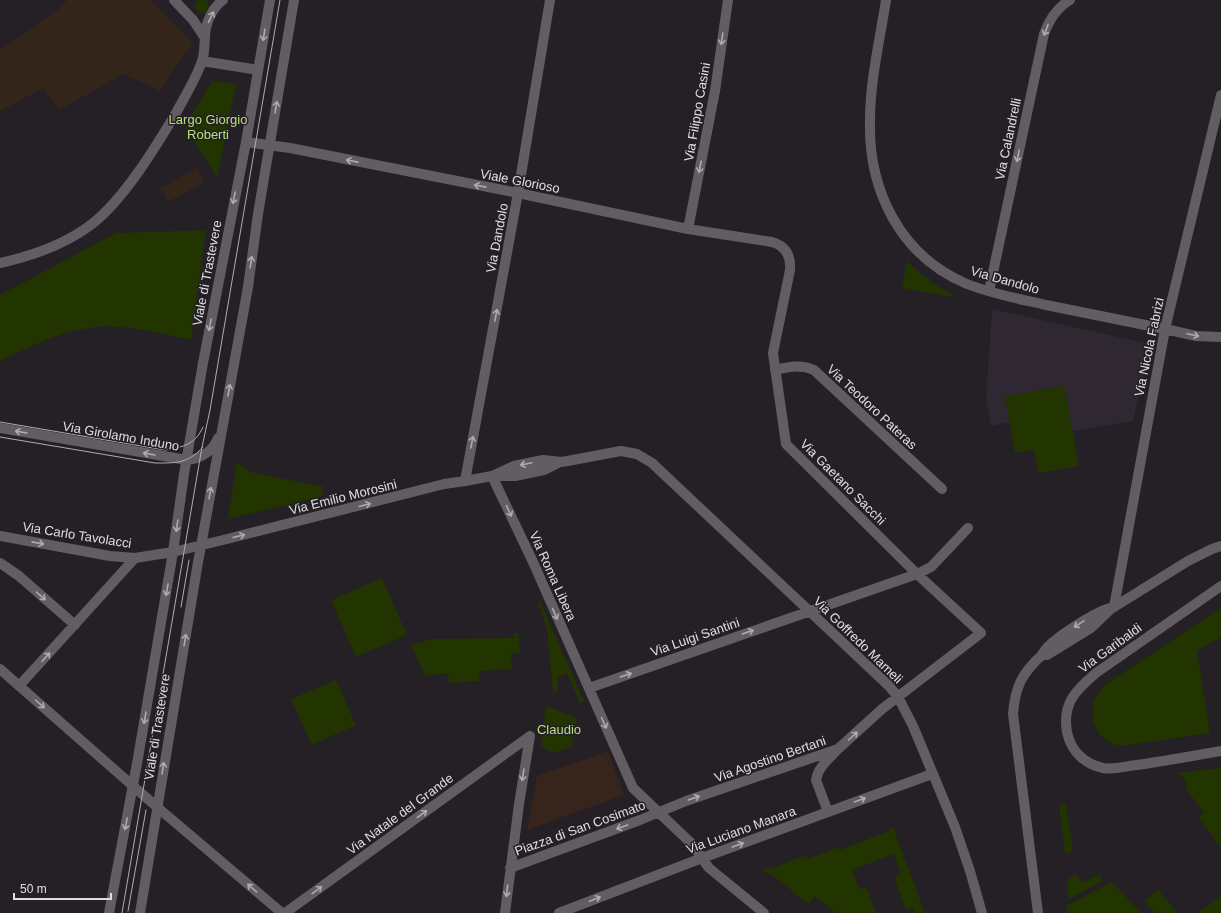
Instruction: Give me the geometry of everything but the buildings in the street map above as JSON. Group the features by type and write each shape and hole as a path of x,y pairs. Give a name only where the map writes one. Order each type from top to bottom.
{"street":[{"path":"174,0 193,20 204,38"},
{"path":"0,263 30,255 62,242 86,228 106,212 130,183 157,144 182,102 202,61 204,53 204,38 209,18 216,7 223,0"},
{"name":"Viale di Trastevere","path":"109,913 133,786 173,552 184,474 203,363 246,142 270,0"},
{"name":"Viale di Trastevere","path":"140,913 201,545 248,287 294,0"},
{"name":"Via Dandolo","path":"465,481 518,193 550,0"},
{"name":"Via Filippo Casini","path":"688,229 715,91 728,0"},
{"name":"Via Dandolo","path":"886,0 871,100 871,151 876,177 892,217 913,246 938,268 956,278 989,291 1093,315 1196,336 1221,337"},
{"name":"Via Calandrelli","path":"989,291 1044,34 1050,21 1058,10 1070,0"},
{"path":"202,61 258,70"},
{"name":"Via Nicola Fabrizi","path":"1114,607 1165,329 1221,95"},
{"name":"Viale Glorioso","path":"246,142 270,145 518,193 688,229 772,242 779,244 787,252"},
{"name":"Via Gaetano Sacchi","path":"787,252 790,262 790,270 773,353 786,444 917,574 981,633 898,697"},
{"name":"Via Teodoro Pateras","path":"775,370 796,366 807,367 814,370 942,489"},
{"name":"Via Girolamo Induno","path":"0,428 187,460 201,457 213,447 218,440 222,429"},
{"name":"Via Emilio Morosini","path":"201,545 444,484 492,476 514,466 543,460 562,462 621,451 632,453 648,460"},
{"name":"Via Goffredo Mameli","path":"648,460 889,686 898,697 913,726 962,847 982,913"},
{"name":"Via Roma Libera","path":"492,476 589,688"},
{"name":"Via Luigi Santini","path":"589,688 917,574 931,568 968,528"},
{"name":"Via Carlo Tavolacci","path":"0,536 110,556 135,558 173,552"},
{"path":"173,552 201,545"},
{"path":"1038,913 1013,714 1016,690 1032,664 1042,655 1046,655 1091,628 1114,607 1188,561 1221,546"},
{"path":"19,686 135,558"},
{"path":"0,563 19,576 74,625"},
{"name":"Via Garibaldi","path":"1221,586 1091,677 1072,697 1067,710 1066,719 1068,737 1076,751 1087,762 1105,768 1154,763 1221,751"},
{"path":"0,669 275,911"},
{"name":"Piazza di San Cosimato","path":"589,688 633,788 692,844 710,868 764,913"},
{"name":"Via Agostino Bertani","path":"658,813 700,796 838,749 882,709 898,697"},
{"name":"Piazza di San Cosimato","path":"505,913 510,868 530,736"},
{"name":"Via Natale del Grande","path":"285,913 530,736"},
{"path":"828,812 816,780 819,770 838,749"},
{"name":"Via Luciano Manara","path":"558,913 702,858 932,774"},
{"name":"Piazza di San Cosimato","path":"510,868 658,813"}],"shaded area":[{"path":"67,0 151,0 193,43 175,67 160,91 124,74 59,110 44,88 0,111 0,50 58,10"},
{"path":"197,168 205,182 168,202 161,188"},
{"path":"992,309 1150,344 1133,421 1073,431 1079,466 1038,473 1034,450 1015,453 1010,422 991,426 986,398"},
{"path":"608,751 624,795 527,830 537,776"}],"green space":[{"path":"199,-1 205,-1 209,3 209,9 205,13 199,13 195,9 195,3"},
{"name":"Largo Giorgio Roberti","path":"212,81 236,84 217,178 185,126"},
{"path":"206,230 191,340 139,329 102,326 65,333 0,361 0,295 116,233"},
{"path":"907,261 931,282 958,298 902,288"},
{"path":"1064,386 1079,466 1038,473 1034,450 1015,453 1005,396"},
{"path":"237,461 250,472 324,487 321,497 228,519"},
{"path":"382,578 407,635 356,657 331,600"},
{"path":"540,601 584,701 580,704 567,673 558,677 558,693 553,693 547,630 538,603"},
{"path":"1221,608 1221,637 1197,651 1210,733 1121,746 1112,743 1099,734 1092,715 1092,709 1096,696 1106,684"},
{"path":"514,633 519,633 520,653 511,653 512,669 479,671 480,681 449,683 448,673 425,676 411,645 432,639 514,638"},
{"path":"336,680 356,725 312,745 291,699"},
{"name":"Claudio","path":"546,706 577,718 571,747 553,753 541,746"},
{"path":"1221,768 1221,847 1198,818 1204,813 1186,789 1186,782 1182,775 1173,773"},
{"path":"1066,804 1073,852 1065,853 1059,805"},
{"path":"893,827 925,913 915,913 913,908 906,910 894,877 901,874 894,854 852,870 859,889 866,887 876,913 836,913 815,896 808,904 770,873 768,874 763,870 768,866 770,869 806,855 808,859 839,847 840,850 889,831 889,829"},
{"path":"1076,874 1082,883 1099,874 1103,881 1069,899 1067,879"},
{"path":"1112,882 1141,913 1068,913 1066,906"},
{"path":"1158,890 1178,913 1155,913 1144,901"},
{"path":"1221,896 1221,913 1198,913"}],"tram line":[{"path":"122,913 280,0"},
{"path":"0,422 165,450 188,444 196,438 203,427"},
{"path":"0,437 155,463 169,463 187,460 203,447"},
{"path":"181,607 189,560"},
{"path":"128,911 146,810"}]}
